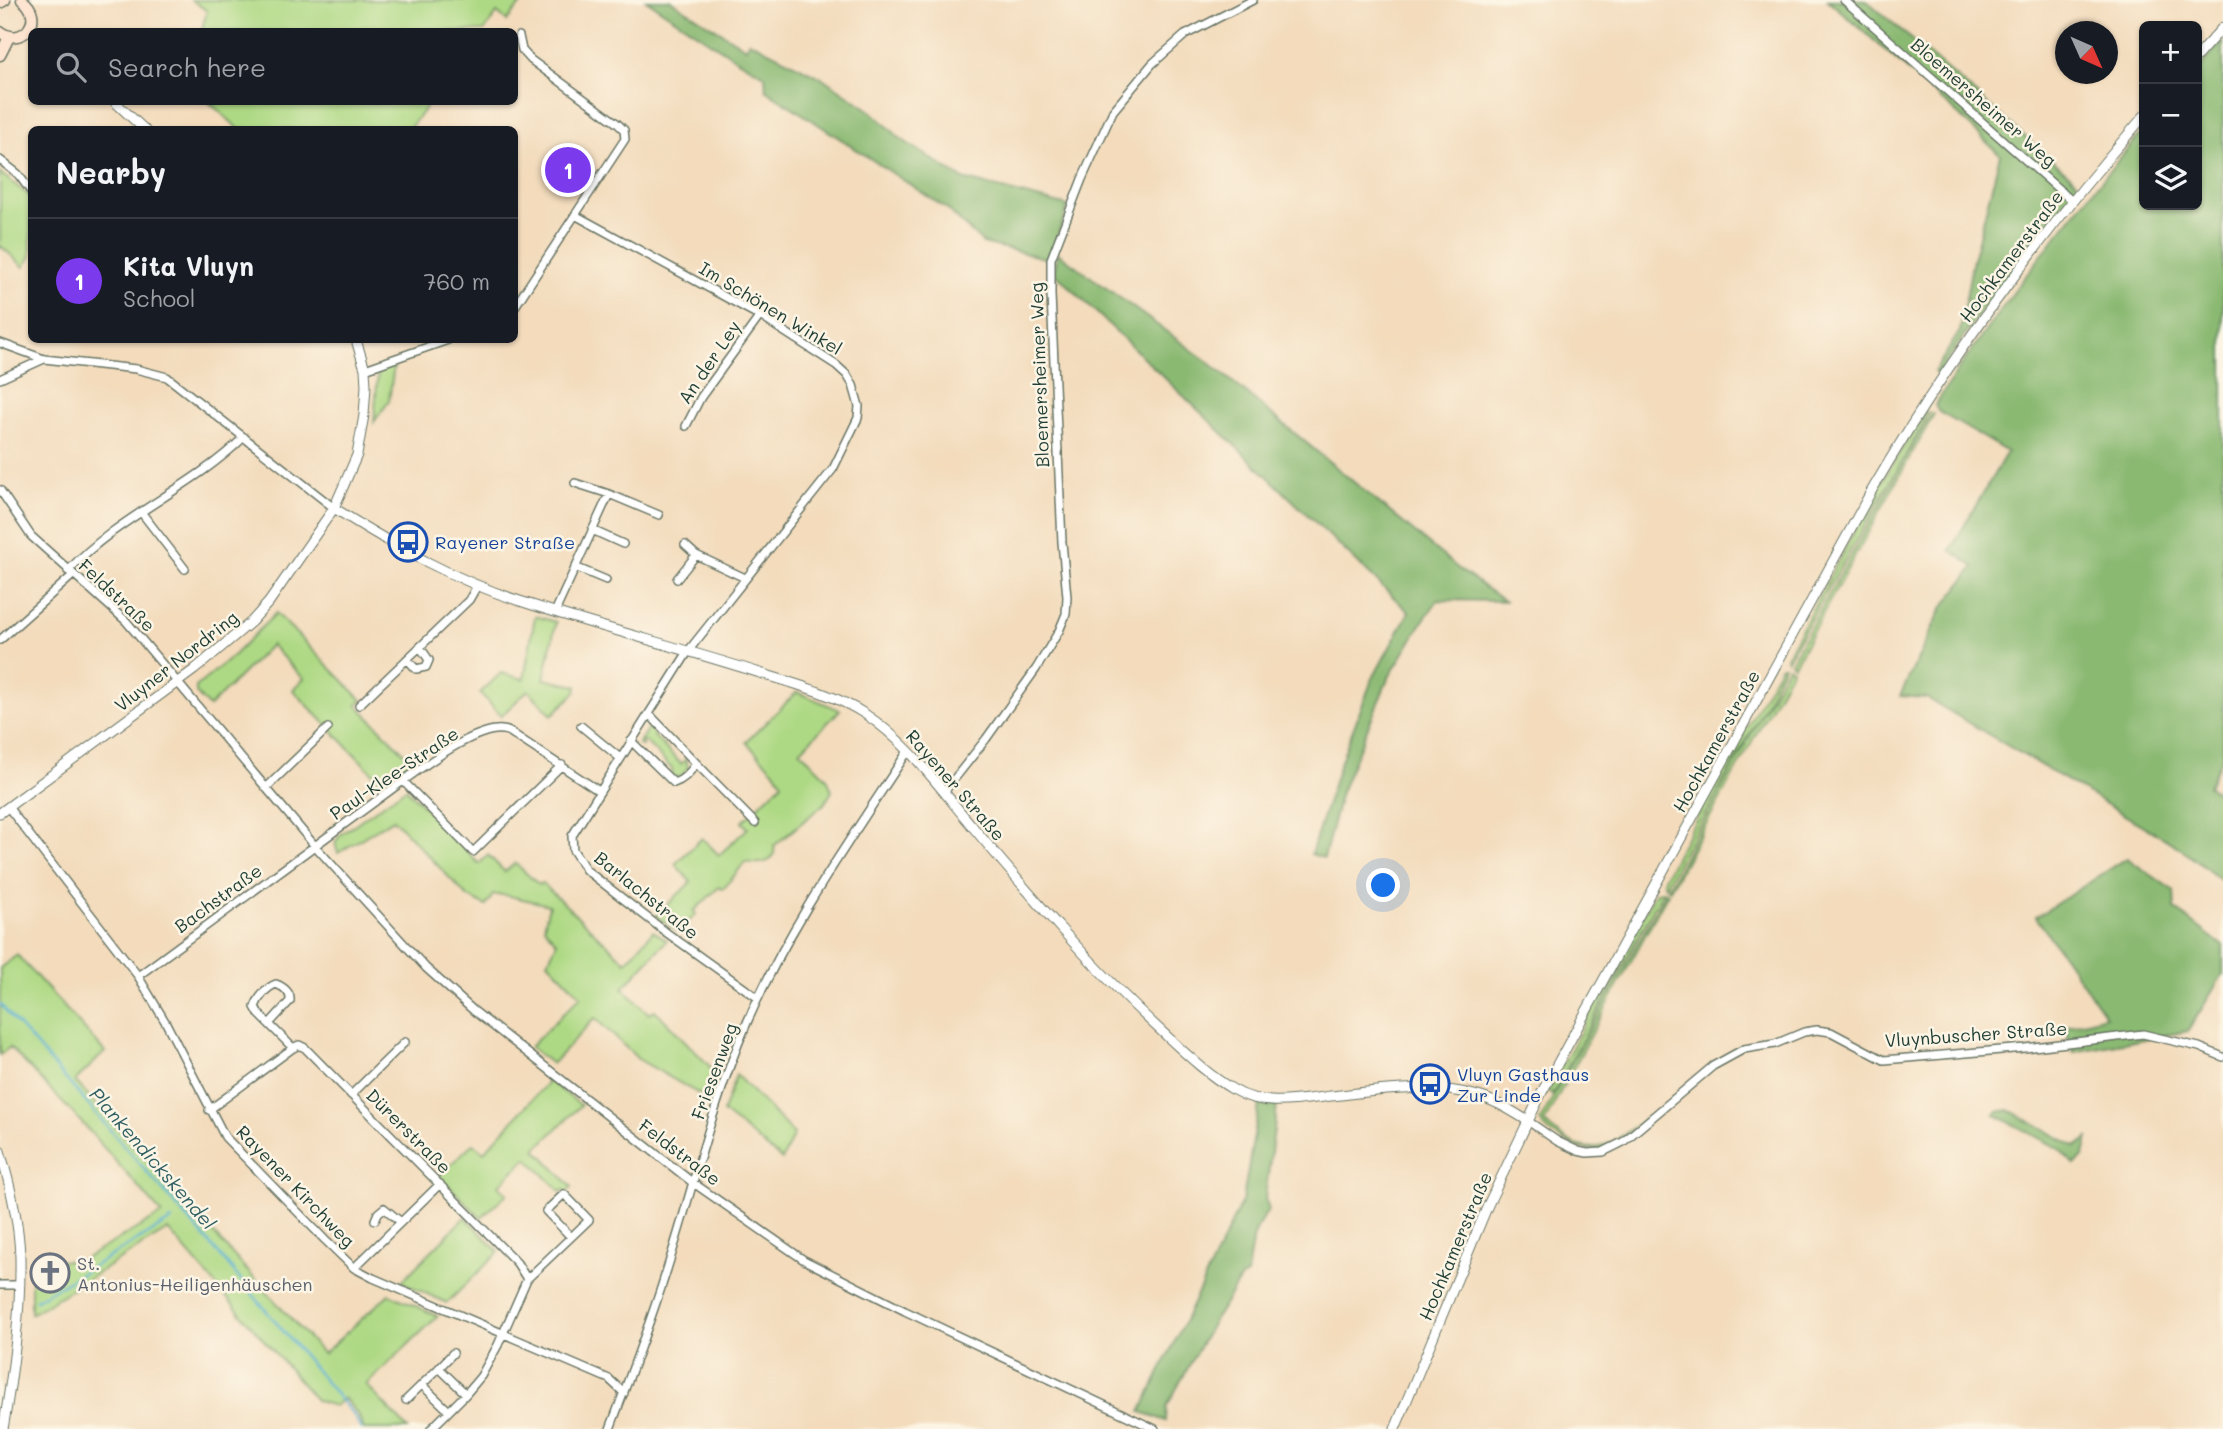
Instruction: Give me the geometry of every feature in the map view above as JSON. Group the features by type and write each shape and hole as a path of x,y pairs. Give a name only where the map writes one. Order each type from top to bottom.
{"main road":[{"path":"28,2 33,16 33,28"},
{"path":"0,55 5,34 21,35 28,32"}],"street":[{"name":"Bloemersheimer Weg","path":"944,792 1036,669 1066,614 1053,372 1051,259 1072,204 1113,111 1152,64 1185,35 1253,0"},
{"name":"Bloemersheimer Weg","path":"1844,0 2072,201"},
{"path":"2202,51 2223,27"},
{"path":"518,302 625,139 624,130 531,60 522,50 519,36"},
{"path":"118,105 141,126"},
{"name":"Hochkamerstraße","path":"1395,1429 1488,1205 1528,1121 1577,1026 1893,455 1978,325 2072,201 2139,123"},
{"path":"0,160 18,174 28,188"},
{"name":"Im Schönen Winkel","path":"575,215 760,316 836,365 847,375 857,395 858,418 833,469 689,650"},
{"name":"An der Ley","path":"686,426 701,397 760,316"},
{"path":"0,342 44,359"},
{"name":"Vluyner Nordring","path":"4,810 178,683 265,607 334,508 357,455 366,396 365,369 357,343"},
{"path":"365,369 439,343"},
{"name":"Rayener Straße","path":"44,359 136,369 167,377 334,508 414,555 477,586 800,686 847,704 875,720 908,751 1027,891 1111,984 1188,1055 1235,1091 1251,1098 1275,1102 1372,1092 1451,1090 1492,1101 1528,1121"},
{"path":"0,379 44,359"},
{"path":"0,640 71,573 99,540 203,470 244,438"},
{"path":"575,483 659,515"},
{"name":"Feldstraße","path":"0,490 32,536 126,621 316,846 426,968 474,1012 692,1182 804,1260 917,1318 1155,1429"},
{"path":"555,612 609,494"},
{"path":"141,513 185,569"},
{"path":"592,530 623,544"},
{"path":"685,545 696,555 745,578"},
{"path":"677,579 696,555"},
{"path":"575,567 606,580"},
{"path":"359,705 469,600 477,586"},
{"path":"407,660 416,669 426,667 429,660 420,647"},
{"name":"Barlachstraße","path":"689,650 572,836 573,850 586,870 667,933 758,998"},
{"path":"649,714 755,824"},
{"path":"581,726 620,758"},
{"path":"266,788 328,727"},
{"name":"Paul-Klee-Straße","path":"316,846 403,781 447,752 486,731 505,729 599,791"},
{"path":"631,741 674,783 681,780 696,763"},
{"name":"Friesenweg","path":"610,1429 659,1293 725,1081 758,998 785,945 831,869 908,751"},
{"path":"403,781 473,852 562,765"},
{"name":"Rayener Kirchweg","path":"4,810 138,976 166,1023 225,1137 354,1268 609,1379 624,1393"},
{"name":"Bachstraße","path":"138,976 316,846"},
{"path":"276,984 287,990 290,1001 269,1024 254,1007 276,984"},
{"name":"Dürerstraße","path":"269,1024 293,1048 299,1045 310,1052 517,1263 527,1279"},
{"name":"Vluynbuscher Straße","path":"1528,1121 1557,1141 1578,1151 1603,1152 1623,1142 1713,1066 1729,1056 1744,1049 1774,1044 1817,1030 1831,1032 1884,1060 2025,1048 2143,1034 2199,1047 2223,1057"},
{"path":"351,1095 405,1042"},
{"path":"209,1110 293,1048"},
{"path":"0,1151 14,1205 20,1255 13,1370 3,1429"},
{"path":"354,1268 440,1184"},
{"path":"430,1429 481,1376 527,1279 589,1220 564,1194 546,1211 571,1237"},
{"path":"375,1220 384,1208 401,1222"},
{"path":"0,1285 19,1286"},
{"path":"406,1400 453,1353"},
{"path":"439,1368 466,1394"},
{"path":"422,1385 449,1411"}],"green space":[{"path":"192,0 524,0 507,21 497,13 486,28 202,28 207,11"},
{"path":"646,0 670,0 746,48 749,41 824,79 871,111 901,139 963,179 1068,206 1049,259 983,243 947,209 766,90 765,75"},
{"path":"1828,0 1866,0 2079,183 2006,277 1938,375 1934,372 1960,331 1972,264 2000,155 1959,115"},
{"path":"2223,41 2223,756 2208,786 2223,796 2223,882 2180,848 1927,698 1900,696 1942,608 1974,567 1950,550 2007,452 1938,411 1935,405 2035,264 2139,136 2139,210 2202,210 2202,64"},
{"path":"212,105 428,105 411,126 236,126"},
{"path":"0,173 28,195 28,261 24,267 0,248"},
{"path":"1058,253 1211,364 1460,570 1504,601 1438,600 1423,621 1388,679 1341,792 1324,858 1311,854 1339,766 1372,680 1409,612 1054,272"},
{"path":"394,365 389,401 374,422 378,372"},
{"path":"1925,412 1928,412 1919,431 1787,660 1786,657 1876,492"},
{"path":"1931,414 1934,414 1794,665 1791,662"},
{"path":"276,613 362,700 357,705 416,765 386,787 293,690 304,679 271,645 209,707 196,693 196,687 234,655"},
{"path":"535,616 556,622 544,679 577,686 576,692 552,715 528,690 501,716 480,693 501,673 524,679"},
{"path":"1781,665 1784,665 1763,709 1665,886 1665,876"},
{"path":"1788,666 1792,669 1670,889 1668,888"},
{"path":"797,692 840,710 800,751 827,778 832,791 825,803 774,846 770,860 761,863 745,862 726,886 722,889 719,887 694,911 696,914 678,932 656,916 691,882 675,864 702,838 719,855 748,828 742,822 782,783 777,774 746,742"},
{"path":"651,723 654,726 653,735 681,764 686,759 688,768 681,777 673,777 672,769 645,741 642,741 642,746 638,744"},
{"path":"406,788 479,864 488,855 505,872 515,863 539,885 542,883 626,962 653,931 667,940 623,988 649,1014 655,1010 719,1076 708,1099 638,1059 595,1018 552,1064 530,1047 581,996 548,962 557,942 544,927 549,905 505,895 493,895 486,906 468,897 393,819 338,853 335,843 340,835"},
{"path":"2127,858 2174,891 2175,909 2223,946 2223,974 2188,1031 2073,1052 2064,1027 2106,1016 2036,917"},
{"path":"1663,891 1552,1095 1548,1092 1656,892"},
{"path":"1666,892 1668,893 1544,1122 1571,1143 1595,1148 1618,1139 1644,1119 1609,1147 1589,1150 1578,1147 1552,1133 1540,1121"},
{"path":"17,955 105,1052 75,1081 323,1354 389,1294 438,1316 366,1385 408,1429 364,1429 358,1415 344,1398 335,1406 317,1401 168,1230 31,1314 31,1262 82,1260 162,1214 84,1125 10,1047 0,1055 0,968"},
{"path":"736,1075 794,1134 782,1160 723,1112"},
{"path":"549,1081 581,1105 536,1149 572,1187 567,1192 561,1192 527,1158 499,1185 507,1194 481,1218 439,1176 473,1143 484,1152"},
{"path":"1259,1105 1277,1106 1265,1198 1269,1210 1255,1232 1247,1275 1241,1278 1213,1322 1167,1406 1166,1421 1141,1412 1243,1199"},
{"path":"2009,1110 2076,1147 2088,1138 2084,1155 2075,1165 2058,1148 1995,1115 1997,1112"},
{"path":"465,1217 499,1252 447,1303 401,1282"}],"waterway":[{"name":"Plankendickskendel","path":"0,1004 224,1260 355,1417 361,1429"},
{"path":"36,1300 172,1220"}],"place":[{"name":"Kita Vluyn","path":"568,170"},
{"name":"Rayener Straße","path":"408,542"},
{"name":"Vluyn Gasthaus Zur Linde","path":"1430,1084"},
{"name":"St. Antonius-Heiligenhäuschen","path":"50,1273"}]}
